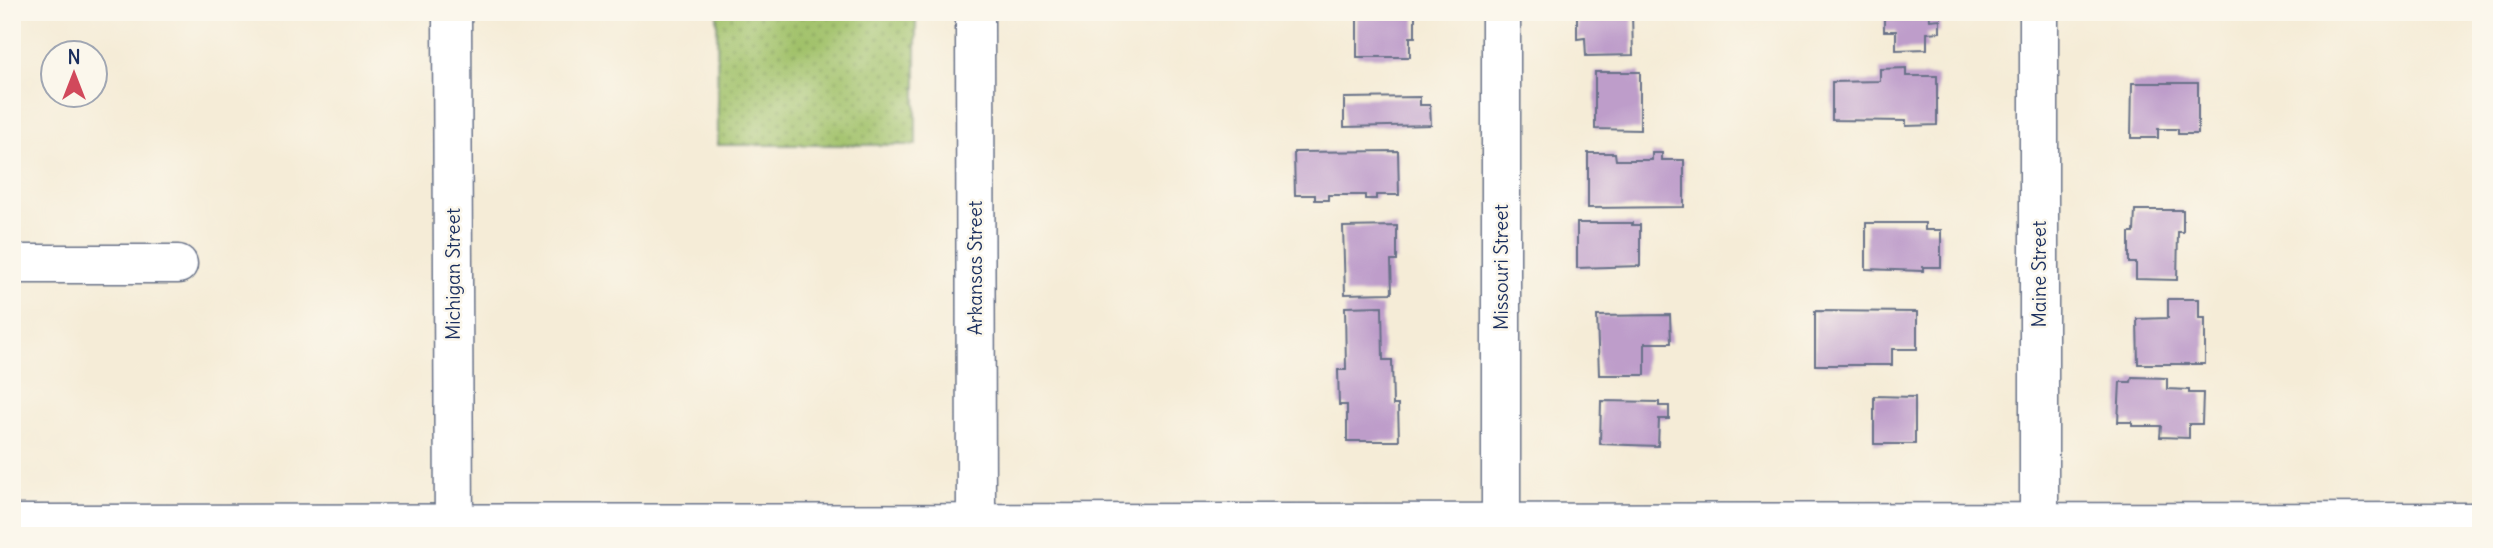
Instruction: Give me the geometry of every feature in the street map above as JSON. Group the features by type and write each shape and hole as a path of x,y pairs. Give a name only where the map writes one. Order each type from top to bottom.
{"street":[{"name":"Michigan Street","path":"452,12 453,530"},
{"name":"Arkansas Street","path":"975,12 976,524"},
{"name":"Missouri Street","path":"1501,12 1501,523"},
{"name":"Maine Street","path":"2039,12 2039,529"},
{"path":"12,264 178,264"},
{"path":"12,524 262,530 1501,523 2039,529 2481,522"}],"green space":[{"path":"717,12 916,12 916,145 718,145"}],"building":[{"path":"1357,12 1415,12 1415,37 1410,37 1410,57 1357,57"},
{"path":"1577,12 1632,12 1633,55 1586,56 1585,38 1577,39"},
{"path":"1884,12 1929,12 1930,20 1940,19 1940,32 1927,33 1927,49 1896,50 1896,31 1884,31"},
{"path":"1906,68 1906,76 1937,76 1937,125 1906,126 1906,121 1832,120 1832,82 1880,81 1880,69"},
{"path":"1595,72 1640,72 1640,130 1595,129"},
{"path":"2132,83 2198,83 2198,134 2178,134 2178,129 2158,129 2158,138 2131,138"},
{"path":"1420,97 1420,105 1430,105 1431,125 1344,127 1344,98"},
{"path":"1398,151 1399,195 1376,195 1376,199 1365,199 1365,195 1328,195 1328,200 1315,200 1315,195 1295,195 1294,152"},
{"path":"1588,153 1615,153 1616,160 1652,160 1652,153 1662,153 1662,160 1684,160 1684,207 1588,208"},
{"path":"2135,210 2183,210 2183,232 2178,232 2177,280 2136,279 2136,263 2129,263 2129,233 2134,233"},
{"path":"1577,223 1640,225 1640,266 1577,268"},
{"path":"1866,223 1925,223 1925,230 1941,230 1941,267 1923,267 1923,271 1866,269"},
{"path":"1397,226 1397,261 1391,261 1392,293 1345,294 1343,227"},
{"path":"2168,299 2199,299 2199,318 2205,318 2205,364 2138,364 2137,319 2168,318"},
{"path":"1382,306 1383,360 1392,360 1393,405 1398,405 1399,441 1347,441 1347,405 1339,405 1338,370 1346,370 1345,307"},
{"path":"1815,311 1917,312 1917,349 1892,349 1892,365 1815,365"},
{"path":"1670,315 1671,343 1645,343 1645,375 1599,375 1597,316"},
{"path":"2132,377 2167,378 2167,389 2203,393 2202,424 2189,424 2189,438 2160,437 2161,426 2132,426 2132,422 2118,422 2120,382 2131,382"},
{"path":"1874,396 1915,397 1915,444 1874,444"},
{"path":"1601,401 1659,402 1659,406 1669,406 1669,419 1659,419 1658,446 1600,444"}]}
